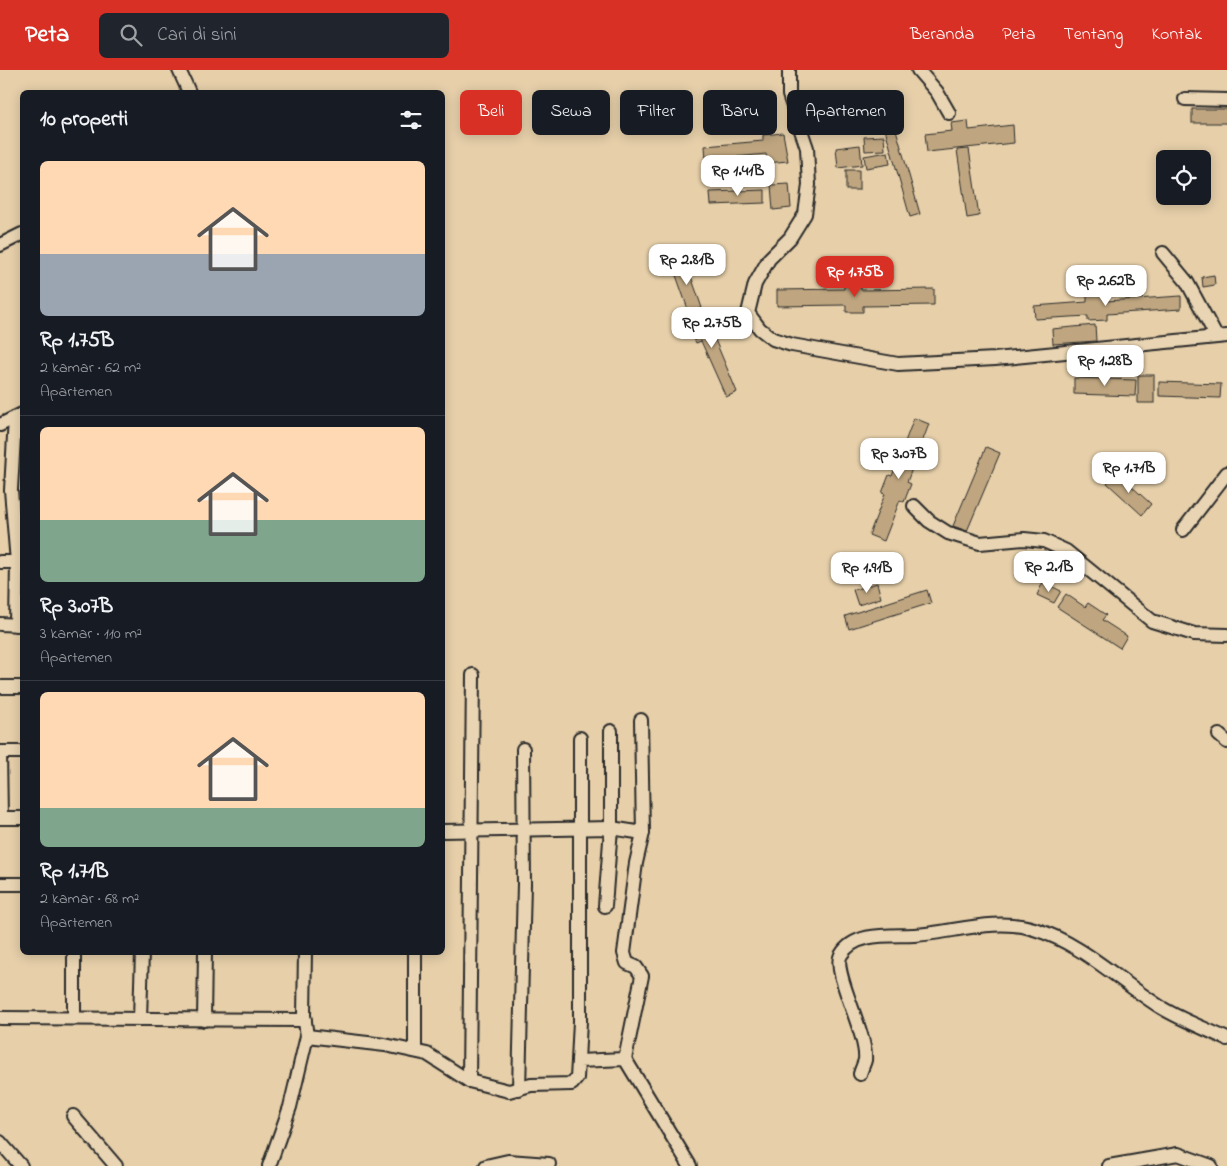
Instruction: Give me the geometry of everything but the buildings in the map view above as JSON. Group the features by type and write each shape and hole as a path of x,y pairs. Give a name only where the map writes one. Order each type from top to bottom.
{"street":[{"path":"179,70 187,90"},
{"path":"789,70 789,95 807,148 809,185 806,214 790,238 769,259 755,284 749,305 748,313 760,329 773,339 792,345 898,364 1078,352 1221,336 1187,282 1163,253"},
{"path":"918,70 937,92 949,113"},
{"path":"1184,99 1227,100"},
{"path":"0,245 20,235"},
{"path":"0,425 18,416"},
{"path":"0,624 19,625 20,562 6,492 18,416"},
{"path":"1182,530 1227,473"},
{"path":"914,506 929,521 948,533 980,543 1024,539 1044,541 1066,551 1152,621 1194,634 1227,635"},
{"path":"0,562 20,562"},
{"path":"469,1081 473,675"},
{"path":"0,687 20,687"},
{"path":"641,720 643,833 636,863 624,953 627,963 636,967 642,976 625,1059 690,1166"},
{"path":"605,906 611,828 611,732"},
{"path":"307,1036 385,1044 427,1054 469,1081 509,1091 531,1085 572,1084 577,1078 580,1021 580,738"},
{"path":"519,1089 524,884 522,830 523,749"},
{"path":"20,752 1,752 1,818 20,818"},
{"path":"445,831 611,828 643,833"},
{"path":"0,884 20,884"},
{"path":"860,1074 865,1059 855,1012 838,967 842,953 853,942 876,936 936,934 997,924 1033,929 1079,950 1164,1009 1227,1039"},
{"path":"74,955 74,1018"},
{"path":"140,1019 142,955"},
{"path":"204,1020 205,955"},
{"path":"269,1166 290,1108 307,1036 305,1020 305,955"},
{"path":"414,1051 415,955"},
{"path":"0,1018 305,1020"},
{"path":"578,1061 625,1059"},
{"path":"73,1116 116,1166"},
{"path":"0,1142 21,1166"},
{"path":"1109,1166 1178,1154 1211,1166"},
{"path":"486,1166 508,1161 549,1164"}]}
